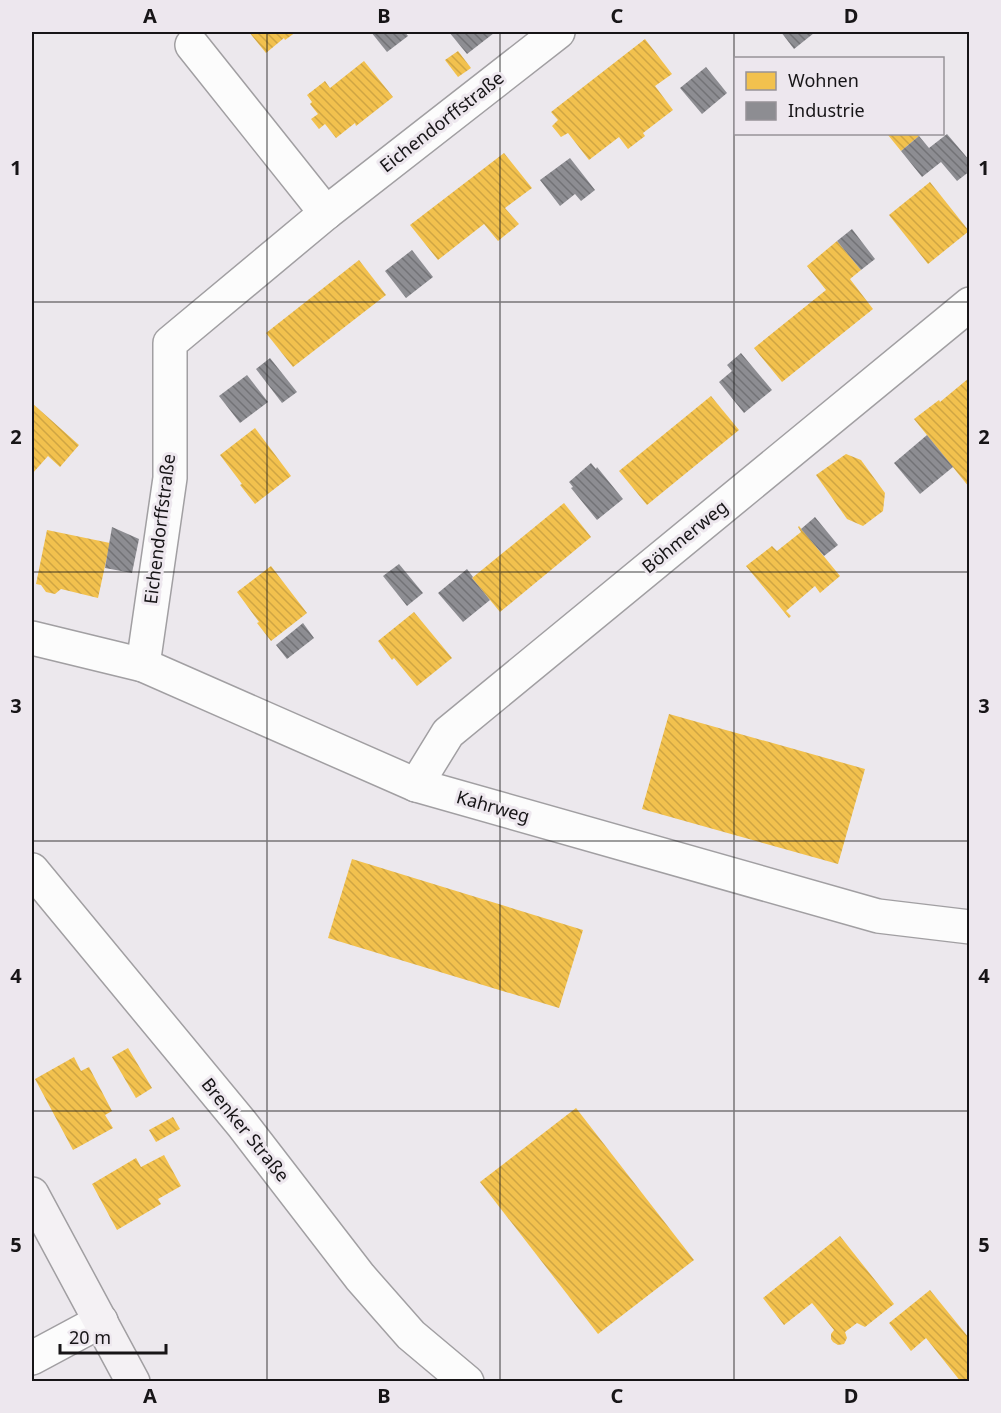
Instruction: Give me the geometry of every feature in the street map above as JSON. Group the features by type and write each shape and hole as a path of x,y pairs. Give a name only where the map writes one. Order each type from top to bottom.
{"main road":[{"path":"32,1194 133,1382"}],"street":[{"name":"Eichendorffstraße","path":"143,665 170,478 170,343 326,213 558,32"},
{"path":"192,45 326,213"},
{"name":"Böhmerweg","path":"416,785 448,733 969,303"},
{"name":"Kahrweg","path":"32,638 143,665 416,785 878,916 969,927"},
{"name":"Brenker Straße","path":"32,870 242,1124 360,1277 411,1335 467,1382"},
{"path":"32,1358 101,1321"}],"building: Wohnen":[{"path":"249,32 296,32 285,40 284,38 266,53"},
{"path":"645,39 672,74 655,86 673,110 643,133 645,136 628,149 619,137 589,160 568,133 561,137 552,126 558,120 551,112"},
{"path":"458,51 471,68 458,77 445,60"},
{"path":"364,61 393,97 356,126 355,123 336,138 325,124 319,129 311,119 318,114 310,104 312,102 307,95 325,81 330,88"},
{"path":"888,135 919,136 901,151"},
{"path":"504,153 532,188 505,208 519,224 498,241 484,224 438,260 410,225"},
{"path":"930,182 969,231 928,264 889,215"},
{"path":"837,241 861,270 850,279 873,309 782,382 754,348 826,290 807,266"},
{"path":"359,260 386,295 293,367 266,333"},
{"path":"969,378 969,487 914,419 939,400 940,402"},
{"path":"711,396 739,430 647,505 619,471"},
{"path":"32,403 79,445 60,467 48,456 32,474"},
{"path":"255,428 291,476 255,504 220,455"},
{"path":"846,454 861,460 885,493 883,511 863,526 847,519 816,475"},
{"path":"564,503 591,537 500,612 472,578"},
{"path":"799,526 840,576 820,593 815,586 786,611 791,616 789,618 746,566 772,546 777,551 801,532"},
{"path":"47,530 110,543 98,598 61,589 55,594 46,592 41,585 36,584"},
{"path":"271,566 307,613 271,641 237,592"},
{"path":"414,612 452,658 417,686 394,658 392,660 378,641"},
{"path":"669,714 865,769 838,864 642,809"},
{"path":"352,859 583,930 559,1008 328,938"},
{"path":"128,1048 152,1088 136,1098 112,1057"},
{"path":"74,1057 81,1071 89,1067 112,1111 105,1115 113,1128 73,1150 35,1079"},
{"path":"576,1108 694,1260 598,1334 480,1182"},
{"path":"173,1117 180,1129 156,1142 149,1130"},
{"path":"164,1155 181,1186 158,1199 161,1204 117,1230 92,1184 136,1158 141,1167"},
{"path":"840,1236 894,1304 865,1327 857,1323 845,1332 847,1338 844,1344 838,1345 831,1339 834,1330 812,1303 784,1325 763,1298"},
{"path":"930,1290 969,1338 969,1382 961,1382 926,1338 911,1351 889,1323"}],"building: Industrie":[{"path":"371,32 405,32 408,36 387,52"},
{"path":"449,32 493,32 494,33 467,54"},
{"path":"781,32 813,32 814,33 794,49"},
{"path":"706,67 727,93 702,114 680,88"},
{"path":"947,134 970,161 970,171 957,181 941,162 922,177 901,151 919,136 929,148"},
{"path":"570,158 595,190 581,201 575,194 560,206 540,180"},
{"path":"852,229 875,259 861,270 837,241"},
{"path":"412,250 433,277 406,298 385,271"},
{"path":"741,353 772,390 744,413 719,382 732,371 727,365"},
{"path":"270,358 297,392 282,403 256,369"},
{"path":"247,375 268,402 240,423 219,396"},
{"path":"927,435 953,467 920,494 894,463"},
{"path":"591,463 596,469 597,467 623,499 597,520 571,488 573,487 569,482"},
{"path":"815,517 838,545 824,556 801,529"},
{"path":"112,527 139,539 132,573 105,568"},
{"path":"399,564 423,593 407,606 383,576"},
{"path":"467,569 490,600 463,622 438,593"},
{"path":"303,623 314,638 287,659 276,645"}]}
